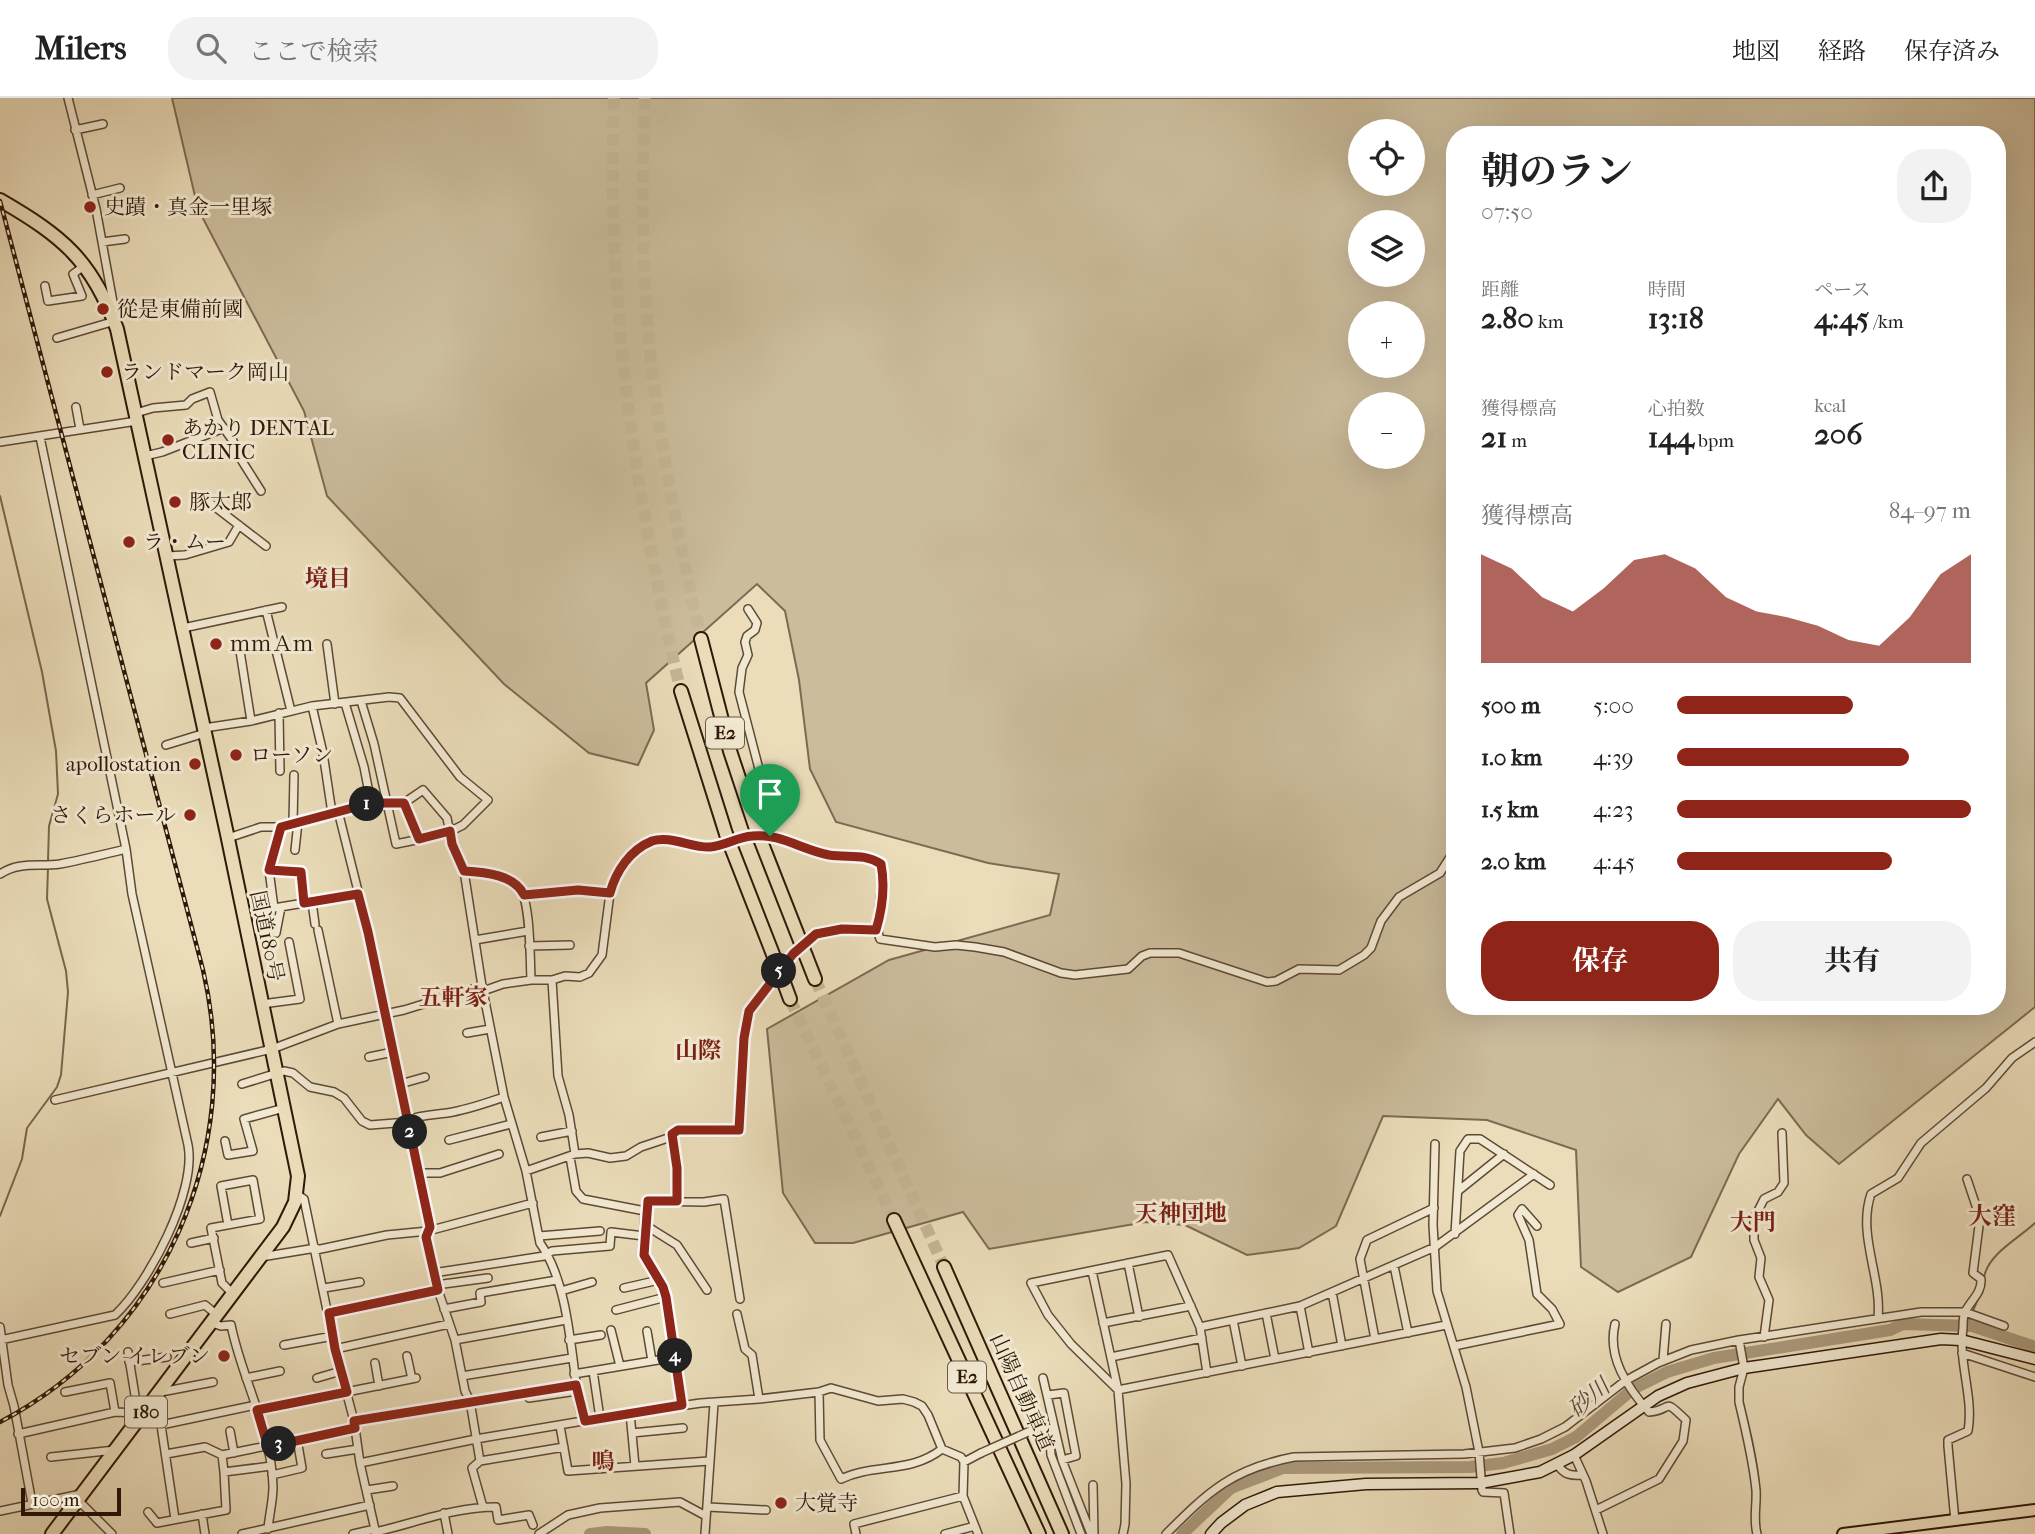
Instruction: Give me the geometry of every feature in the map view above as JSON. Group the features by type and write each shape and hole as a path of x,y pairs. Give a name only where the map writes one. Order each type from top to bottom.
{"highway":[{"name":"国道180号","path":"0,200 63,241 85,265 106,300 116,325 228,838 298,1176 298,1194"},
{"name":"E2","path":"701,639 730,751 755,826 815,979"},
{"name":"E2","path":"681,691 726,834 790,999"},
{"name":"180","path":"52,1534 139,1415 161,1392 260,1258 288,1218 298,1194"},
{"name":"山陽自動車道","path":"894,1220 1039,1534"},
{"name":"山陽自動車道","path":"944,1267 1062,1534"}],"main road":[{"path":"1843,1534 2035,1510"}],"street":[{"path":"57,338 116,325 102,242 68,98"},
{"path":"75,130 103,124"},
{"path":"92,195 120,188"},
{"path":"102,242 125,239"},
{"path":"45,286 48,301 82,296 73,274 85,265"},
{"path":"0,442 40,437 137,417 153,408 186,405 192,399 211,392 218,420 261,491"},
{"path":"76,407 80,429"},
{"path":"145,456 224,428"},
{"path":"1,1340 110,1317 119,1311 150,1268 181,1201 190,1165 132,894 127,849 40,437"},
{"path":"210,503 266,546"},
{"path":"167,556 185,555 229,542 239,526"},
{"path":"183,628 282,607"},
{"path":"748,609 757,623 745,642 748,655 742,668 739,692 759,769 773,810 770,836"},
{"path":"266,610 291,711"},
{"path":"327,644 335,704"},
{"path":"240,651 251,720"},
{"path":"166,746 205,731 312,706 361,701 400,698 460,777 488,800 468,820 450,831 396,844 374,744 361,701"},
{"path":"345,703 365,767 371,803"},
{"path":"312,706 335,812 358,894 385,1013 430,1227 426,1237 433,1273 470,1401 480,1461"},
{"path":"279,713 280,771"},
{"path":"294,775 295,850"},
{"path":"228,838 261,827 281,827 371,803 404,803 423,790 447,818 452,844 464,871 482,988 504,1097 526,1171 540,1243 547,1253 561,1291 576,1388 585,1421"},
{"path":"404,803 419,839"},
{"path":"281,827 269,870 274,908 358,894"},
{"path":"55,1100 272,1049 338,1024 482,988 565,976 584,976 599,962 606,938 610,893 615,878 628,858 659,839 710,847 750,836 770,836 829,855 870,858 881,864 883,874 880,915 876,930 880,939 935,947 956,945 984,948 1004,952 1060,973 1075,975 1120,971 1133,966 1142,956 1150,953 1179,953 1267,982 1276,981 1299,970 1339,970 1364,955 1371,948 1381,921 1399,897 1440,873 1446,864"},
{"path":"0,874 17,866 53,864 127,849"},
{"path":"269,870 301,872 317,927 338,1024"},
{"path":"464,871 510,880 517,884 524,895 531,980"},
{"path":"524,895 578,890 610,893"},
{"path":"276,933 281,907"},
{"path":"526,1171 588,1153 610,1158 626,1156 678,1130 739,1130 744,1038 749,1011 793,954 816,934 842,929 876,930"},
{"path":"475,940 528,931"},
{"path":"262,1004 300,999 289,942"},
{"path":"529,946 570,945"},
{"path":"552,980 558,1076 572,1131 576,1191 583,1199 645,1211"},
{"path":"467,1033 490,1029"},
{"path":"1878,1318 1879,1304 1866,1223 1871,1194 1898,1178 1921,1143 1986,1087 2012,1058 2035,1042"},
{"path":"369,1057 393,1052"},
{"path":"242,1084 284,1071 293,1073 310,1087 344,1098 362,1121 370,1125 408,1121 426,1114 448,1113 504,1097"},
{"path":"400,1084 425,1077"},
{"path":"225,1142 228,1155 253,1151 244,1119 284,1108"},
{"path":"449,1140 511,1124"},
{"path":"541,1137 572,1131"},
{"path":"1764,1337 1769,1300 1759,1278 1761,1258 1754,1240 1754,1219 1764,1199 1778,1192 1784,1182 1782,1133"},
{"path":"672,1134 677,1168 677,1201"},
{"path":"1455,1234 1460,1151 1465,1141 1476,1138 1550,1185"},
{"path":"1435,1144 1437,1291 1466,1387 1479,1453 1483,1492 1504,1493 1510,1534"},
{"path":"418,1173 440,1173 499,1154"},
{"path":"1458,1191 1504,1154"},
{"path":"1200,1327 1300,1306 1394,1266 1435,1247 1455,1234 1534,1174"},
{"path":"1955,1521 1948,1440 1968,1431 1970,1419 1962,1338 1968,1314 1981,1284 1981,1279 1973,1273 1980,1218 1967,1179"},
{"path":"228,1225 221,1186 253,1180 260,1219 228,1225 211,1228 222,1283 233,1294"},
{"path":"298,1194 304,1199 316,1249 335,1349 355,1425 375,1532"},
{"path":"682,1405 666,1297 644,1255 645,1211 648,1201 704,1202 724,1199 740,1298"},
{"path":"260,1258 387,1235 428,1231 533,1203"},
{"path":"1375,1339 1360,1259 1367,1240 1434,1208"},
{"path":"1454,1346 1560,1324 1552,1309 1537,1294 1529,1240 1518,1215 1522,1209 1537,1226"},
{"path":"645,1225 677,1245 708,1290"},
{"path":"539,1236 600,1231"},
{"path":"433,1273 544,1256 547,1253 610,1246 611,1232 644,1236"},
{"path":"191,1243 214,1238"},
{"path":"1118,1390 1070,1344 1048,1315 1031,1283 1168,1255 1200,1327 1208,1373"},
{"path":"1128,1264 1139,1317"},
{"path":"1394,1266 1408,1332"},
{"path":"163,1283 220,1270"},
{"path":"1092,1272 1118,1390 1126,1484 1123,1534"},
{"path":"329,1313 437,1287 488,1278"},
{"path":"444,1309 481,1302 480,1293 557,1280"},
{"path":"624,1288 659,1280"},
{"path":"324,1288 360,1282"},
{"path":"561,1291 592,1282"},
{"path":"1332,1292 1342,1346"},
{"path":"616,1310 666,1297"},
{"path":"170,1314 205,1305 215,1319 231,1325 236,1353 268,1447 273,1488 272,1530"},
{"path":"1103,1323 1191,1306"},
{"path":"1300,1306 1309,1353"},
{"path":"1166,1534 1221,1483 1255,1466 1294,1457 1479,1453 1515,1448 1550,1436 1662,1360 1691,1350 1921,1312 1968,1314 2004,1326"},
{"path":"1266,1313 1275,1359"},
{"path":"737,1314 746,1349 752,1355 759,1399"},
{"path":"454,1340 566,1320"},
{"path":"1233,1320 1242,1366"},
{"path":"335,1349 449,1324"},
{"path":"1595,1510 1660,1479 1683,1441 1686,1420 1671,1406 1667,1405 1651,1413 1642,1404 1626,1382 1612,1347 1615,1324"},
{"path":"1662,1360 1666,1324"},
{"path":"1118,1390 1446,1325"},
{"path":"0,1327 8,1385 32,1503"},
{"path":"611,1330 620,1366"},
{"path":"647,1331 652,1361"},
{"path":"569,1340 601,1335"},
{"path":"284,1345 333,1336"},
{"path":"1111,1357 1202,1338"},
{"path":"1211,1534 1245,1505 1277,1492 1366,1484 1522,1477 1541,1472 1574,1455 1642,1404 1687,1383 1743,1366 1919,1341 1962,1338 2035,1359"},
{"path":"1739,1341 1743,1366 1739,1387 1740,1402 1756,1488 1754,1522 1757,1534"},
{"path":"18,1434 115,1412 139,1415 128,1352"},
{"path":"1962,1353 2035,1377"},
{"path":"161,1425 414,1379 407,1356"},
{"path":"129,1362 167,1357"},
{"path":"574,1374 676,1357"},
{"path":"462,1376 572,1358"},
{"path":"375,1363 379,1386"},
{"path":"246,1378 280,1371"},
{"path":"317,1378 341,1371"},
{"path":"593,1371 600,1418"},
{"path":"1043,1378 1062,1460 1092,1534"},
{"path":"161,1392 213,1382"},
{"path":"65,1392 110,1383 115,1412"},
{"path":"529,1398 576,1388"},
{"path":"166,1454 205,1447 222,1455 470,1401 576,1388"},
{"path":"360,1463 476,1439 629,1413 682,1405 819,1392 831,1388 878,1401 903,1399 922,1406 942,1449 961,1457 964,1462 963,1496 977,1530 945,1534"},
{"path":"819,1392 820,1440 841,1479 871,1471 906,1467 942,1449"},
{"path":"1048,1395 1064,1393 1076,1456 1062,1460"},
{"path":"705,1534 714,1403"},
{"path":"150,1406 161,1425 175,1519"},
{"path":"629,1413 635,1466"},
{"path":"560,1426 568,1471 709,1461"},
{"path":"632,1433 683,1428"},
{"path":"964,1462 1037,1428 1041,1429 1050,1439 1051,1455 1081,1534"},
{"path":"230,1431 234,1453"},
{"path":"272,1475 302,1468 297,1440"},
{"path":"483,1507 471,1468 480,1461 564,1447"},
{"path":"326,1454 358,1449"},
{"path":"51,1457 116,1450"},
{"path":"148,1512 157,1523 226,1510 222,1455"},
{"path":"1574,1455 1603,1534"},
{"path":"1558,1464 1562,1472 1572,1476 1583,1475"},
{"path":"224,1472 271,1465"},
{"path":"1092,1534 1093,1485"},
{"path":"366,1490 393,1486"},
{"path":"856,1534 854,1524 963,1496"},
{"path":"0,1511 32,1503 80,1497 112,1534"},
{"path":"539,1534 568,1515 600,1508 680,1502 706,1516"},
{"path":"242,1534 272,1530 370,1505"},
{"path":"353,1534 410,1524 431,1515 483,1507 496,1507 498,1520 529,1515 533,1525"},
{"path":"708,1507 766,1510"},
{"path":"444,1513 448,1534"},
{"path":"202,1514 205,1534"},
{"path":"410,1524 411,1534"}],"shaded area":[{"path":"172,98 2035,98 2035,1007 1839,1164 1806,1135 1778,1099 1739,1154 1691,1257 1618,1292 1581,1267 1576,1150 1487,1120 1383,1116 1336,1226 1299,1248 1247,1255 1185,1225 1146,1222 989,1249 963,1212 853,1243 815,1243 783,1193 767,1029 889,960 1050,915 1059,874 988,863 836,822 810,769 799,680 785,611 757,584 646,683 654,730 638,765 589,753 504,684 327,496 304,411 198,209"}],"waterway":[{"path":"0,496 42,672 56,751 58,794 49,826 48,861"},
{"path":"0,1216 22,1159 27,1128 57,1087 61,1075 68,992 66,971 47,899 48,867"},
{"path":"1984,1277 1987,1268 1998,1254 2035,1223"},
{"path":"1972,1313 1978,1299"},
{"name":"砂川","path":"1968,1326 1970,1318"},
{"name":"砂川","path":"1182,1534 1231,1488 1283,1468 1470,1467 1503,1463 1552,1449 1576,1437 1633,1389 1667,1372 1714,1358 1890,1330 1903,1324 1972,1326 2035,1347"},
{"name":"砂川","path":"590,1534 645,1534"}],"tunnel":[{"path":"614,98 613,214 626,385 652,556 681,691"},
{"path":"645,98 643,220 649,342 670,491 701,639"},
{"path":"815,979 944,1267"},
{"path":"790,999 894,1220"}],"railway":[{"path":"0,201 203,970 213,1037 212,1104 201,1169 179,1231 148,1288 107,1340 58,1385 0,1422"}],"place":[{"name":"史蹟・真金一里塚","path":"90,207"},
{"name":"從是東備前國","path":"103,309"},
{"name":"ランドマーク岡山","path":"107,372"},
{"name":"あかり DENTAL CLINIC","path":"168,440"},
{"name":"豚太郎","path":"175,502"},
{"name":"ラ・ムー","path":"129,542"},
{"name":"ｍｍＡｍ","path":"216,644"},
{"name":"ローソン","path":"236,755"},
{"name":"apollostation","path":"195,764"},
{"name":"さくらホール","path":"190,815"},
{"name":"セブン-イレブン","path":"224,1356"},
{"name":"大覚寺","path":"781,1503"}],"district":[{"name":"境目","path":"328,578"},
{"name":"五軒家","path":"453,997"},
{"name":"山際","path":"698,1050"},
{"name":"天神団地","path":"1181,1213"},
{"name":"大窪","path":"1992,1216"},
{"name":"大門","path":"1753,1222"},
{"name":"鳴","path":"603,1461"}],"route":[{"path":"371,803 404,803 419,839 450,831 452,844 464,871 510,880 522,889 524,895 578,890 610,893 615,878 632,853 659,839 710,847 750,836 770,836 829,855 870,858 881,864 883,874 880,915 876,930 842,929 816,934 793,954 749,1011 744,1038 739,1130 688,1129 672,1134 677,1168 677,1201 648,1201 645,1211 644,1255 666,1297 682,1405 585,1421 580,1410 576,1385 354,1421 355,1428 268,1447 257,1410 347,1392 335,1349 329,1313 438,1290 427,1247 426,1237 430,1227 358,894 304,903 301,872 269,870 281,827 371,803"}]}
